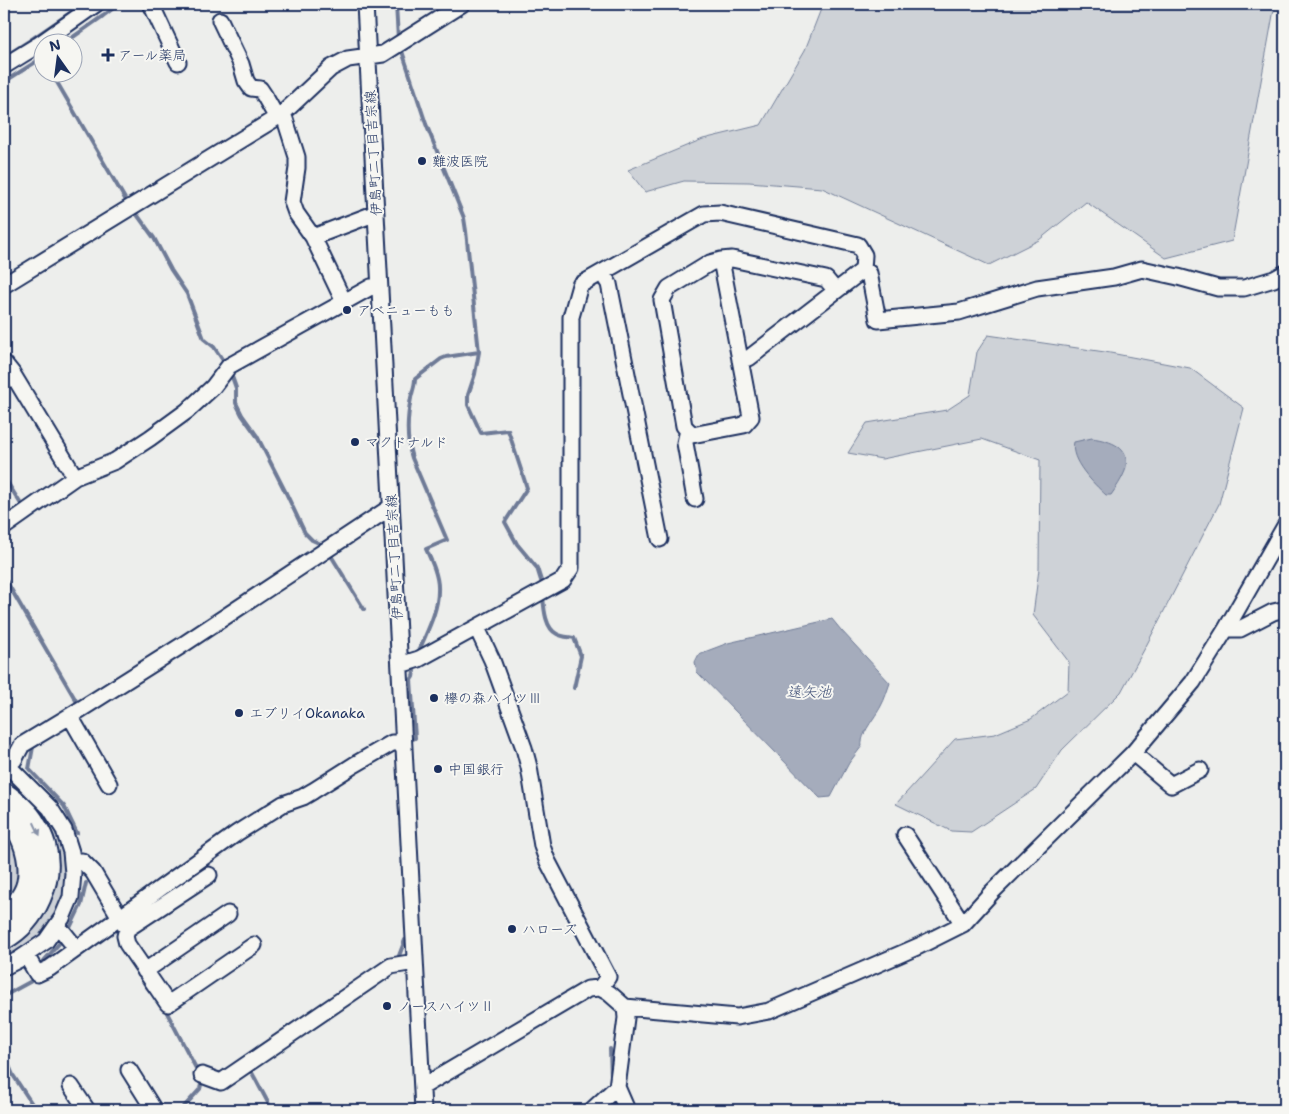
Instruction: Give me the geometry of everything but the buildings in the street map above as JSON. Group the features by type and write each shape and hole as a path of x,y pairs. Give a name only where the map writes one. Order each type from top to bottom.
{"highway":[{"path":"4,794 18,805 33,822 44,845 46,866 44,886 36,905 25,921 4,938"},
{"path":"4,816 20,831 27,851 29,880 25,894 14,909 4,918"}],"street":[{"path":"4,66 38,45 96,4"},
{"path":"151,4 178,62"},
{"name":"伊島町二丁目吉宗線","path":"365,4 423,1110"},
{"path":"4,286 281,117 331,68 348,59 382,54 462,4"},
{"path":"220,20 241,64 246,81 251,88 260,89 281,117 297,157 298,168 292,202 296,214 313,237 344,302"},
{"path":"400,665 419,659 563,580 571,568 571,317 580,285 704,214 720,213 858,245 864,255 863,270 749,358 740,360"},
{"path":"313,237 376,214"},
{"path":"721,260 751,417 744,426 692,435 684,426 662,300 669,288 710,263 721,260 732,259 826,279 836,291"},
{"path":"863,270 869,273 878,320 959,312 1037,288 1114,277 1142,269 1218,288 1244,288 1274,279 1285,273"},
{"path":"602,273 608,284 660,539"},
{"path":"4,527 75,477 115,461 150,438 187,411 213,387 228,368 371,287 379,286"},
{"path":"4,363 12,373 75,477"},
{"path":"688,430 685,443 695,500"},
{"path":"26,955 37,974 50,968 66,937 62,918 71,897 73,873 71,852 64,830 50,808 6,763 14,760 22,744 72,720 392,507"},
{"path":"422,1087 588,989 600,988 625,1006 737,1017 769,1011 919,946 963,924 992,892 1133,754 1192,682 1226,629 1285,526"},
{"path":"1226,629 1240,630 1273,612 1282,610 1285,612"},
{"path":"477,628 492,660 524,748 529,766 542,846 547,860 608,977 600,988"},
{"path":"72,720 109,784"},
{"path":"123,922 237,833 283,804 304,797 392,743 404,743"},
{"path":"1133,754 1172,785 1200,770"},
{"path":"905,836 963,924"},
{"path":"72,862 82,861 93,872 123,922 127,944 168,1004 254,945"},
{"path":"4,967 46,941 123,922 209,875"},
{"path":"145,971 228,914"},
{"path":"202,1075 221,1082 395,966 415,962"},
{"path":"625,1006 626,1018 617,1087 627,1110"},
{"path":"129,1070 154,1110"},
{"path":"71,1086 87,1110"},
{"path":"592,1110 617,1087"}],"shaded area":[{"path":"876,4 1275,4 1232,241 1166,258 1086,202 1039,240 989,265 822,188 749,182 684,181 645,192 628,170 703,139 761,125 805,50 821,9"},
{"path":"988,335 1105,352 1190,368 1244,408 1219,504 1121,692 1062,750 1036,789 971,832 951,831 896,804 955,739 995,734 1031,719 1068,691 1069,662 1033,615 1039,569 1040,460 982,439 882,459 848,453 867,423 947,410 970,395 977,352"},
{"path":"27,792 50,820 62,853 65,882 58,910 42,936 4,961 4,942 20,932 22,798"},
{"path":"4,829 14,842 17,850 20,875 12,897 4,907"}],"water":[{"path":"1092,438 1113,443 1123,451 1125,456 1125,471 1111,495 1106,495 1095,485 1075,456 1074,442"},
{"name":"遠矢池","path":"832,619 890,683 882,703 863,736 862,746 849,763 831,797 820,798 697,672 695,662 699,654 728,643"}],"waterway":[{"path":"4,57 83,4"},
{"path":"80,32 119,4"},
{"path":"396,4 398,39"},
{"path":"401,48 426,124 464,218 479,352 475,374 468,395 468,405 481,433 508,430 527,488 505,522 517,544 537,568 543,587"},
{"path":"4,82 32,64"},
{"path":"57,82 128,204"},
{"path":"133,209 154,238 171,270 187,294 204,339 214,347 226,365"},
{"path":"419,651 436,607 438,586 433,564 426,549 447,540 410,451 408,428 411,398 415,379 441,359 479,352"},
{"path":"230,371 236,388 236,403 242,415 257,436 305,533 312,540 321,544"},
{"path":"4,477 24,509"},
{"path":"330,554 364,609"},
{"path":"4,577 78,704"},
{"path":"543,596 546,617 550,627 559,635 574,638 581,656 574,688"},
{"path":"413,739 415,738 411,680 414,671"},
{"path":"38,744 33,747 29,769 64,806 77,833"},
{"path":"68,932 81,905 86,883"},
{"path":"42,963 64,938"},
{"path":"397,961 405,940"},
{"path":"140,976 153,994"},
{"path":"4,996 37,978"},
{"path":"164,1007 199,1074"},
{"path":"610,1049 611,1077"},
{"path":"4,1054 13,1075 36,1110"},
{"path":"252,1068 250,1069 272,1110"},
{"path":"181,1110 200,1089 202,1080"}],"place":[{"name":"アール薬局","path":"108,55"},
{"name":"難波医院","path":"422,161"},
{"name":"アベニューもも","path":"347,310"},
{"name":"マクドナルド","path":"355,442"},
{"name":"欅の森ハイツⅢ","path":"434,698"},
{"name":"エブリイOkanaka","path":"239,713"},
{"name":"中国銀行","path":"438,769"},
{"name":"ハローズ","path":"512,929"},
{"name":"ノースハイツⅡ","path":"387,1006"}]}
